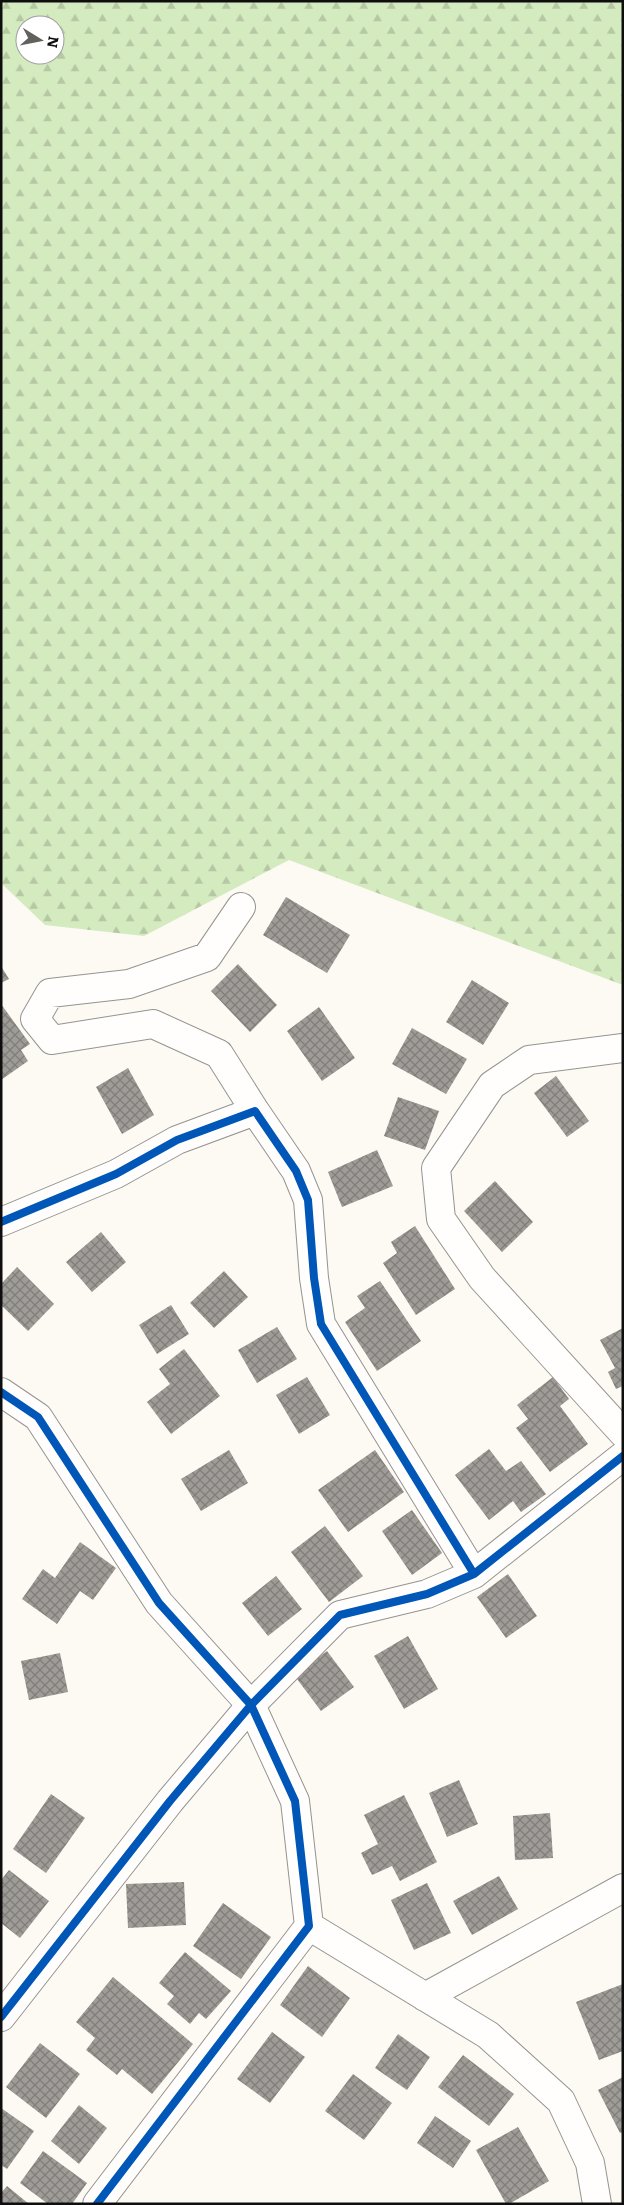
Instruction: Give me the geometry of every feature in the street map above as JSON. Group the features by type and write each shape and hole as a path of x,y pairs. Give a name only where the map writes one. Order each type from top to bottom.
{"street":[{"path":"241,907 207,957 129,984 50,993 35,1019 52,1040 153,1024 219,1054 255,1112 296,1170 308,1200 314,1278 321,1324 474,1574"},
{"path":"620,1424 482,1278 441,1219 436,1168 492,1085 529,1060 623,1048"},
{"path":"1,1222 116,1174 177,1140 255,1112"},
{"path":"1,1392 38,1417 159,1603 251,1705 295,1802 309,1926 97,2204"},
{"path":"4,2007 170,1801 251,1705 340,1615 427,1594 474,1574 623,1456"},
{"path":"425,1997 623,1888"},
{"path":"309,1926 488,2035 561,2101 590,2163 597,2204"}],"green space":[{"path":"1,1 623,1 623,985 289,860 144,936 45,925 1,883"}],"building":[{"path":"286,897 350,935 327,973 263,935"},
{"path":"238,964 277,1005 250,1032 211,991"},
{"path":"1,966 9,979 1,983"},
{"path":"472,980 509,1003 483,1045 446,1022"},
{"path":"1,1004 30,1044 21,1050 28,1061 1,1080"},
{"path":"319,1007 355,1058 322,1081 287,1031"},
{"path":"412,1028 467,1059 446,1094 392,1064"},
{"path":"128,1068 154,1115 122,1134 96,1087"},
{"path":"556,1076 589,1121 567,1137 534,1093"},
{"path":"398,1097 439,1111 425,1150 384,1136"},
{"path":"377,1150 393,1186 342,1207 328,1172"},
{"path":"495,1181 533,1222 502,1252 464,1211"},
{"path":"415,1226 455,1289 416,1315 383,1263 397,1253 391,1242"},
{"path":"101,1232 126,1262 92,1292 66,1262"},
{"path":"17,1267 54,1304 28,1331 1,1305 1,1284"},
{"path":"224,1271 248,1297 214,1328 190,1303"},
{"path":"380,1281 421,1341 377,1371 345,1322 365,1308 357,1296"},
{"path":"171,1305 189,1334 157,1354 139,1325"},
{"path":"277,1327 297,1359 257,1383 238,1350"},
{"path":"623,1328 623,1386 616,1389 608,1372 615,1368 600,1340"},
{"path":"184,1349 220,1396 171,1434 147,1402 170,1384 159,1369"},
{"path":"307,1377 330,1415 299,1434 276,1395"},
{"path":"553,1377 569,1399 560,1406 588,1444 550,1472 516,1428 528,1419 517,1405"},
{"path":"489,1449 506,1471 521,1461 546,1494 521,1512 513,1501 489,1520 455,1475"},
{"path":"229,1450 248,1483 201,1511 181,1479"},
{"path":"375,1450 404,1492 348,1532 318,1490"},
{"path":"412,1510 442,1553 412,1575 382,1531"},
{"path":"325,1526 363,1576 329,1602 291,1552"},
{"path":"80,1542 116,1568 93,1600 80,1591 57,1624 22,1599 43,1569 55,1578"},
{"path":"508,1574 537,1616 506,1638 477,1597"},
{"path":"276,1576 302,1609 268,1636 242,1603"},
{"path":"408,1636 438,1689 404,1709 374,1656"},
{"path":"327,1651 354,1687 321,1711 294,1675"},
{"path":"60,1653 68,1692 29,1700 21,1661"},
{"path":"459,1780 478,1824 447,1837 429,1793"},
{"path":"51,1794 85,1818 46,1873 13,1849"},
{"path":"404,1795 437,1862 400,1881 392,1866 372,1875 361,1853 378,1844 364,1815"},
{"path":"550,1813 553,1858 515,1860 513,1816"},
{"path":"9,1870 49,1901 20,1938 1,1923 1,1880"},
{"path":"499,1876 518,1909 472,1935 453,1901"},
{"path":"184,1882 186,1925 128,1928 126,1884"},
{"path":"427,1883 451,1933 414,1950 391,1900"},
{"path":"223,1903 271,1937 241,1979 193,1946"},
{"path":"185,1952 231,1991 206,2019 199,2013 190,2024 167,2004 174,1996 159,1983"},
{"path":"308,1966 350,1998 322,2037 280,2005"},
{"path":"113,1977 193,2044 152,2094 122,2069 117,2075 86,2050 95,2038 76,2022"},
{"path":"623,1984 623,2051 599,2060 576,2002"},
{"path":"272,2032 305,2057 270,2103 237,2079"},
{"path":"398,2034 430,2057 407,2090 375,2068"},
{"path":"40,2043 80,2074 46,2118 6,2087"},
{"path":"463,2055 514,2094 489,2126 438,2087"},
{"path":"353,2074 392,2103 364,2140 325,2111"},
{"path":"623,2077 623,2132 620,2133 598,2090"},
{"path":"79,2105 107,2128 79,2164 51,2141"},
{"path":"1,2108 34,2131 7,2169 1,2165"},
{"path":"435,2116 471,2141 453,2168 417,2143"},
{"path":"518,2127 549,2181 506,2204 476,2150"},
{"path":"43,2151 87,2183 72,2204 48,2204 20,2183"},
{"path":"7,2186 29,2204 1,2204 1,2193"}],"cycle path":[{"path":"1,1222 116,1174 177,1140 255,1111 296,1171 308,1200 314,1278 321,1324 474,1574"},
{"path":"1,1392 38,1417 159,1603 251,1705 295,1801 309,1926 97,2204"},
{"path":"1,2017 170,1801 251,1705 340,1615 427,1594 474,1574 623,1456"}]}
